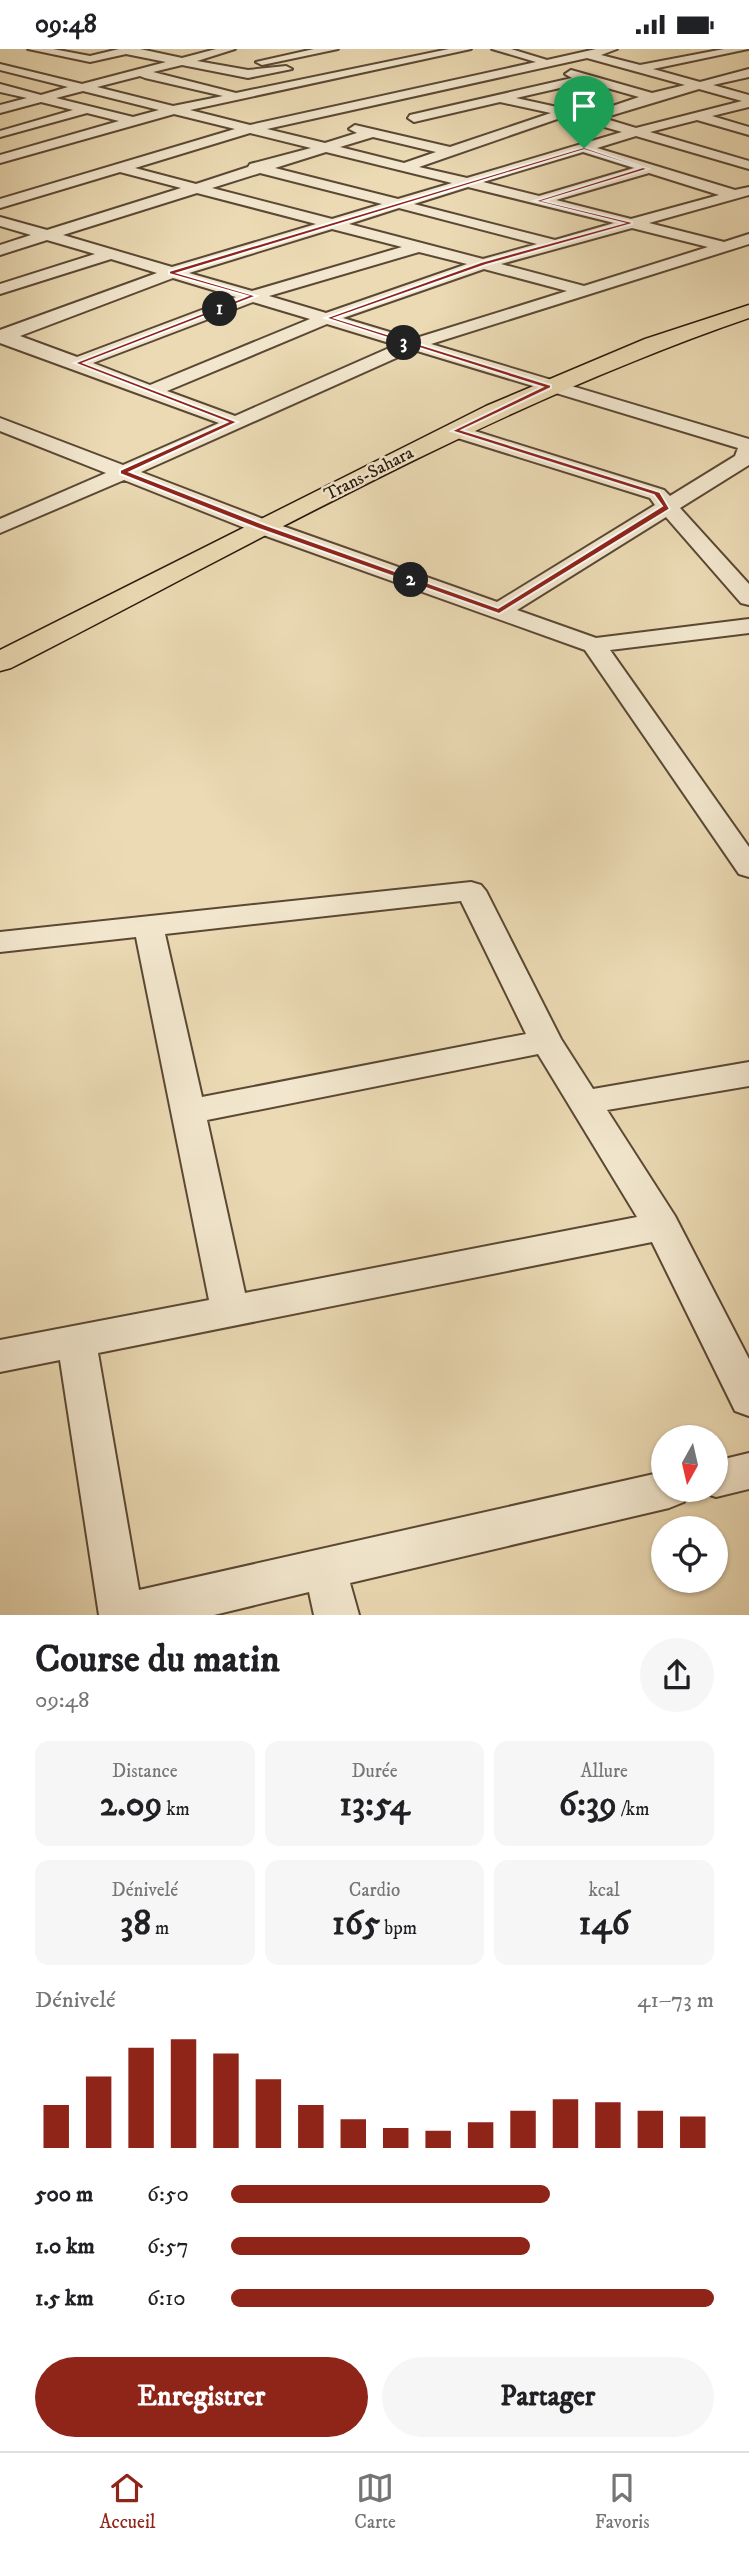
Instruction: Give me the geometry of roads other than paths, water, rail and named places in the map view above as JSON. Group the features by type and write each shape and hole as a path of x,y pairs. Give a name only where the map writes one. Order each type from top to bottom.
{"main road":[{"name":"Trans-Sahara","path":"0,647 641,339 749,302"},
{"name":"Trans-Sahara","path":"424,441 455,431 543,385 749,311"},
{"name":"Trans-Sahara","path":"0,662 256,524"}],"street":[{"path":"34,49 81,59 102,58 130,50 228,70 336,53"},
{"path":"0,109 229,49"},
{"path":"0,159 173,110 465,49"},
{"path":"498,49 652,97"},
{"path":"0,204 246,130 611,49"},
{"path":"639,68 742,49"},
{"path":"586,54 749,101"},
{"path":"102,58 154,68"},
{"path":"2,69 725,246 749,255"},
{"path":"312,69 392,97"},
{"path":"138,72 241,96"},
{"path":"590,118 652,97 749,73"},
{"path":"403,115 499,98 587,78"},
{"path":"2,89 134,121"},
{"path":"499,98 590,118 749,165"},
{"path":"2,336 171,273 638,131 749,101"},
{"path":"357,105 450,126"},
{"path":"2,134 88,110"},
{"path":"402,168 564,113"},
{"path":"696,115 749,131"},
{"path":"304,117 453,152"},
{"path":"473,131 497,137"},
{"path":"0,250 372,132"},
{"path":"2,134 47,146"},
{"path":"584,148 646,169 743,193"},
{"path":"255,167 556,244"},
{"path":"120,168 582,290"},
{"path":"537,201 646,169"},
{"path":"34,180 57,187"},
{"path":"152,390 328,318 484,264 743,193"},
{"path":"0,221 749,445 744,459 499,611"},
{"path":"0,527 411,345 749,239"},
{"path":"78,363 253,296 419,247"},
{"path":"0,289 109,255"},
{"path":"2,336 234,422"},
{"path":"0,424 256,524 594,645 749,627"},
{"path":"455,431 657,494 749,598"},
{"path":"594,645 737,832 749,868"},
{"path":"0,942 471,891 546,1041 587,1102 662,1226 749,1399"},
{"path":"149,927 230,1311"},
{"path":"188,1112 546,1041"},
{"path":"587,1102 749,1074"},
{"path":"0,1356 662,1226"},
{"path":"76,1340 121,1615 651,1493"},
{"path":"728,1476 749,1471"},
{"path":"324,1568 337,1615"}]}
